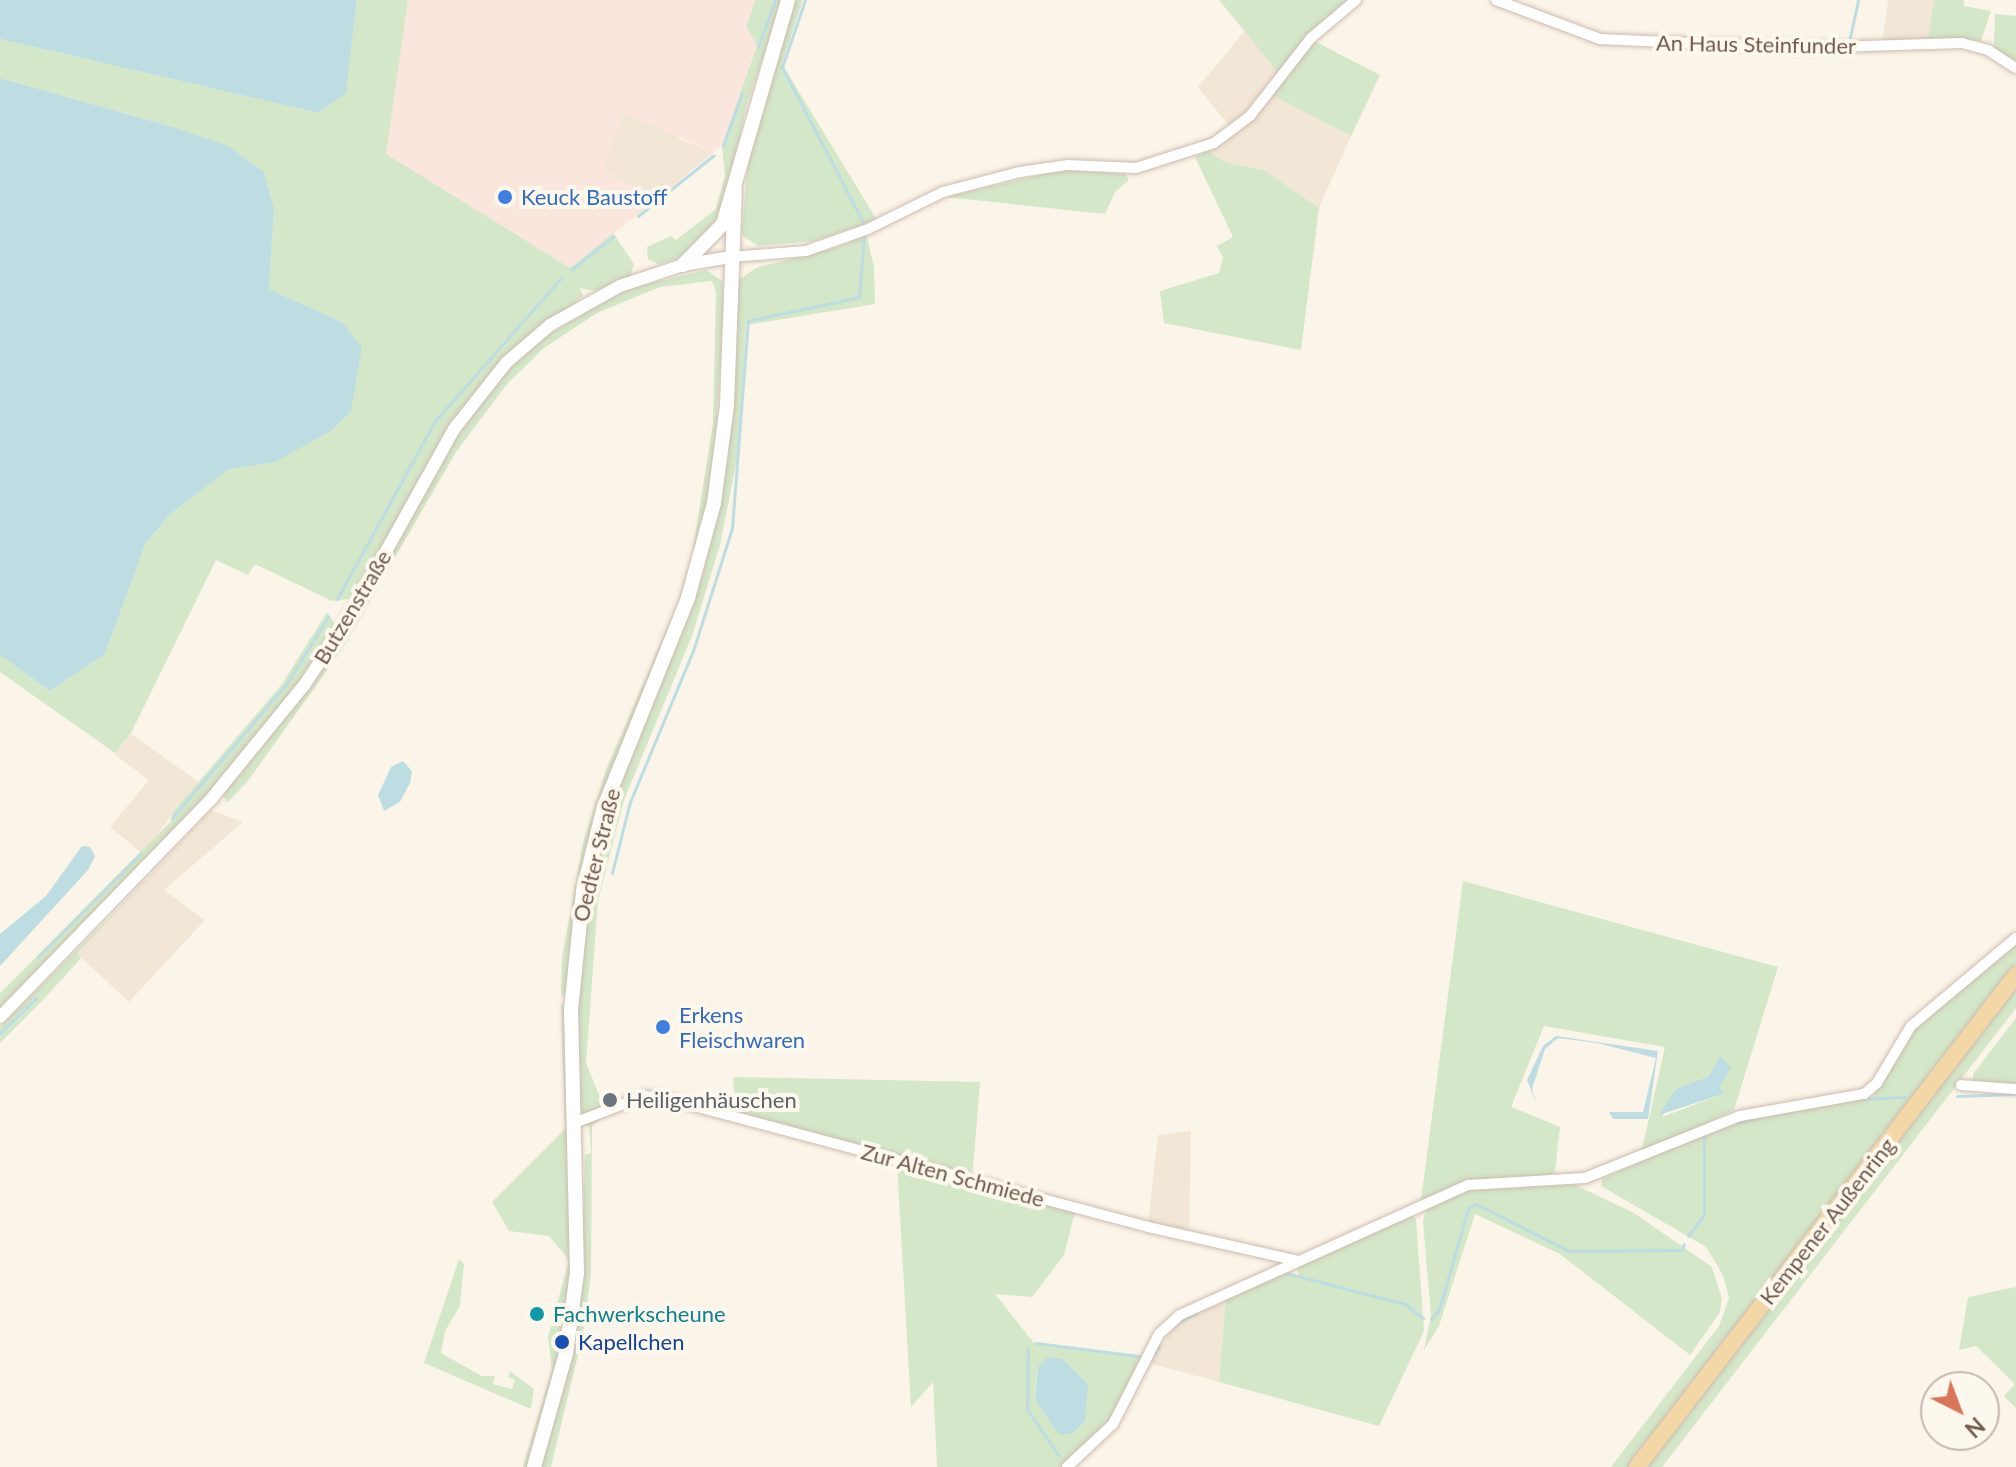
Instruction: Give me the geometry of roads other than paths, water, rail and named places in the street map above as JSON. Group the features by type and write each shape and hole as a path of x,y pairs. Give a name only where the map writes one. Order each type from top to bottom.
{"main road":[{"path":"683,265 712,241 735,190 757,95 788,0"},
{"name":"Oedter Straße","path":"534,1467 566,1353 577,1273 571,1010 583,891 604,807 688,598 707,533 727,405 738,257 735,190"},
{"name":"Kempener Außenring","path":"1637,1467 2016,975"}],"street":[{"path":"738,257 806,251 868,229 943,192 1020,172 1058,166 1136,168 1214,143 1250,116 1311,38 1356,0"},
{"name":"An Haus Steinfunder","path":"1496,0 1600,39 1799,48 1962,43 1988,50 2016,68"},
{"name":"Butzenstraße","path":"0,1017 212,798 305,684 345,624 454,429 507,362 591,300 683,265 738,257"},
{"path":"1067,1467 1113,1424 1159,1334 1170,1325 1294,1260 1468,1185 1585,1178 1633,1163 1702,1128 1740,1116 1864,1094 1877,1083 1911,1026 2016,938"},
{"path":"1961,1085 2016,1089"},
{"name":"Zur Alten Schmiede","path":"574,1123 644,1096 664,1098 1148,1227 1294,1260"}],"water":[{"path":"0,0 357,0 346,93 318,113 0,39"},
{"path":"0,78 173,127 228,146 264,172 274,209 269,289 342,322 362,347 351,411 331,431 275,462 228,470 168,516 145,545 105,654 50,691 0,655"},
{"path":"403,761 412,771 410,783 400,802 384,811 378,795 391,767"},
{"path":"82,846 90,847 95,856 88,870 0,966 0,934 46,896"},
{"path":"1556,1036 1658,1051 1648,1119 1613,1119 1609,1112 1643,1112 1656,1058 1597,1043 1558,1038 1545,1049 1532,1089 1537,1105 1527,1080 1543,1046"},
{"path":"1720,1056 1731,1068 1720,1086 1723,1094 1659,1115 1676,1089 1709,1076"},
{"path":"1048,1357 1063,1359 1088,1384 1085,1421 1073,1433 1061,1435 1035,1399 1038,1367"}],"waterway":[{"path":"758,47 775,0"},
{"path":"805,0 782,67 864,224"},
{"path":"1849,42 1858,0"},
{"path":"723,146 742,93"},
{"path":"638,216 714,155"},
{"path":"612,873 630,802 693,651 732,528 748,321 859,297 864,235"},
{"path":"572,269 614,236"},
{"path":"337,599 435,421 561,278"},
{"path":"172,818 287,683 328,617"},
{"path":"38,957 140,854"},
{"path":"0,1033 36,998"},
{"path":"1957,1096 2016,1094"},
{"path":"1862,1099 1905,1097"},
{"path":"1737,1123 1761,1117"},
{"path":"1688,1236 1704,1215 1704,1134"},
{"path":"1431,1319 1439,1310 1468,1208 1476,1204 1569,1251 1682,1250 1684,1244"},
{"path":"1282,1272 1405,1304 1423,1318"},
{"path":"1178,1323 1196,1313"},
{"path":"1036,1343 1139,1356"},
{"path":"1154,1354 1159,1347"},
{"path":"1028,1348 1027,1409 1059,1456"}],"place":[{"name":"Keuck Baustoff","path":"505,197"},
{"name":"Erkens Fleischwaren","path":"663,1027"},
{"name":"Heiligenhäuschen","path":"610,1100"},
{"name":"Fachwerkscheune","path":"537,1314"},
{"name":"Kapellchen","path":"562,1342"}]}
